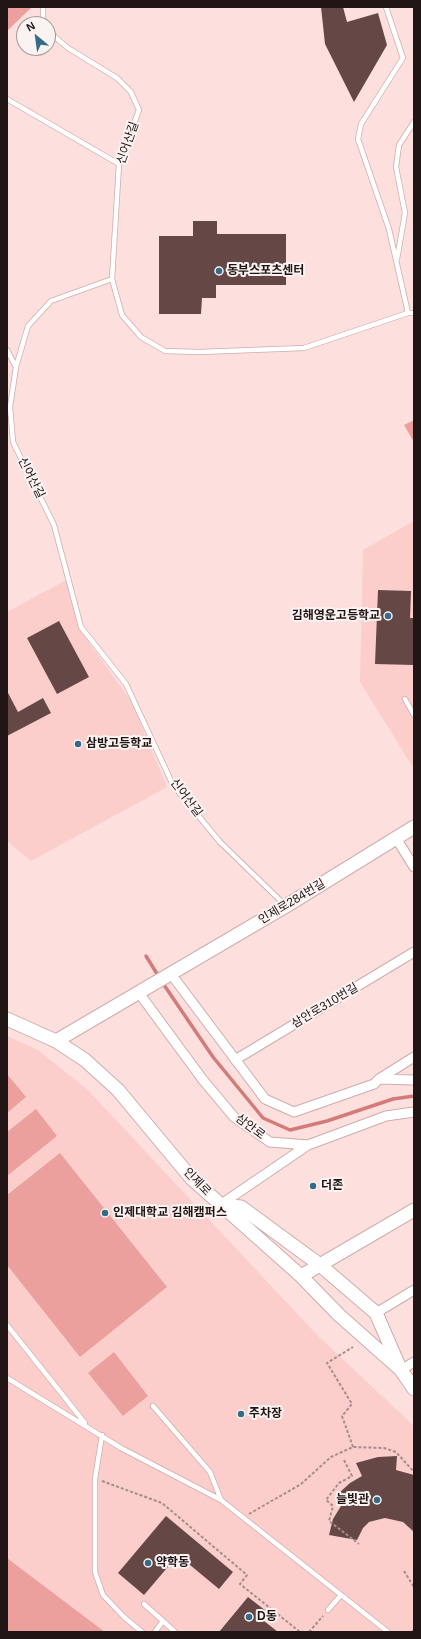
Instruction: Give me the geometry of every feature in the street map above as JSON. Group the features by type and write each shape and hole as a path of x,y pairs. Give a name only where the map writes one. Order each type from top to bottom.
{"main road":[{"name":"인제로284번길","path":"144,990 286,906 414,827"},
{"path":"56,1041 144,990"},
{"name":"인제로","path":"7,1019 56,1041 85,1060 118,1090 192,1179 301,1276 339,1315 401,1370 414,1389"},
{"path":"220,1205 241,1207 320,1265 376,1314 401,1370"},
{"path":"301,1276 414,1210"}],"street":[{"path":"396,838 414,867"},
{"name":"삼안로310번길","path":"235,1060 414,952"},
{"path":"170,974 265,1099 294,1112 374,1084 379,1079 414,1057"},
{"name":"삼안로","path":"144,990 203,1080 234,1117 270,1142 308,1145 386,1116 414,1112"},
{"path":"379,1079 414,1080"},
{"path":"220,1205 308,1145"},
{"path":"376,1314 414,1290"},
{"path":"401,1370 414,1362"}],"lane":[{"path":"386,7 403,58 361,124 358,139 389,228 408,312"},
{"name":"신어산길","path":"56,38 68,48 117,78 131,92 139,110 119,164 112,279 51,301 28,326 16,367 10,407 12,442 54,526 81,628 126,684 173,784 220,842 286,906"},
{"path":"7,99 119,164"},
{"path":"397,260 405,213 396,167 399,145 414,122"},
{"path":"112,279 122,315 141,337 165,351 200,352 304,348 408,312 414,313"},
{"path":"7,350 16,367"},
{"path":"405,700 414,715"},
{"path":"7,1324 87,1426"},
{"path":"7,1378 121,1448 221,1500 388,1632"},
{"path":"153,1406 210,1472 221,1500"},
{"path":"102,1435 95,1479 95,1572 103,1595 124,1617 142,1632"},
{"path":"328,1610 341,1595"},
{"path":"144,1604 175,1632"},
{"path":"155,1632 163,1621"}],"path":[{"path":"353,1347 327,1363 352,1404 342,1416 353,1447"},
{"path":"243,1517 301,1484 331,1457 353,1447 384,1448 396,1452 414,1472"},
{"path":"344,1460 352,1476 339,1483 326,1500 333,1506 329,1521 359,1544"},
{"path":"95,1479 162,1503 247,1575 240,1584 300,1632"},
{"path":"404,1571 414,1587"},
{"path":"309,1632 328,1610"}],"shaded area":[{"path":"7,7 32,7 23,16 16,16 16,22 7,31"},
{"path":"414,420 414,442 404,425"},
{"name":"김해영운고등학교","path":"414,521 414,769 360,682 363,550"},
{"name":"삼방고등학교","path":"68,579 79,629 131,701 167,787 31,861 7,841 7,612"},
{"name":"인제대학교 김해캠퍼스","path":"7,1036 38,1050 88,1090 317,1335 414,1426 414,1632 105,1632 7,1558"},
{"path":"7,1074 26,1097 7,1113"},
{"path":"36,1109 57,1136 7,1176 7,1132"},
{"path":"60,1153 167,1287 80,1357 7,1265 7,1195"},
{"path":"114,1352 148,1396 123,1416 88,1373"},
{"path":"7,1558 105,1632 7,1632"}],"building":[{"path":"321,7 343,7 347,22 378,13 387,45 354,102 325,44"},
{"path":"193,221 217,221 217,234 286,234 286,285 216,285 216,298 202,298 201,314 159,314 159,236 193,236"},
{"path":"378,590 411,591 410,618 414,618 414,665 375,664"},
{"path":"59,621 89,677 57,694 27,638"},
{"path":"7,691 18,712 43,698 51,713 7,736"},
{"name":"늘빛관","path":"397,1456 396,1470 414,1475 414,1532 403,1522 385,1518 369,1522 363,1528 357,1540 329,1535 333,1519 341,1506 339,1493 350,1483 362,1476 356,1463 378,1457"},
{"name":"약학동","path":"166,1516 233,1572 219,1589 178,1555 144,1595 118,1573"},
{"name":"D동","path":"248,1597 270,1614 264,1621 278,1632 219,1632"}],"waterway":[{"path":"146,956 159,977"},
{"path":"162,982 213,1057 263,1118 290,1130 327,1121 393,1099 414,1096"}],"place":[{"name":"동부스포츠센터","path":"219,271"},
{"name":"김해영운고등학교","path":"388,616"},
{"name":"삼방고등학교","path":"78,744"},
{"name":"더존","path":"313,1186"},
{"name":"인제대학교 김해캠퍼스","path":"105,1213"},
{"name":"주차장","path":"241,1414"},
{"name":"늘빛관","path":"377,1500"},
{"name":"약학동","path":"148,1563"},
{"name":"D동","path":"249,1617"}]}
